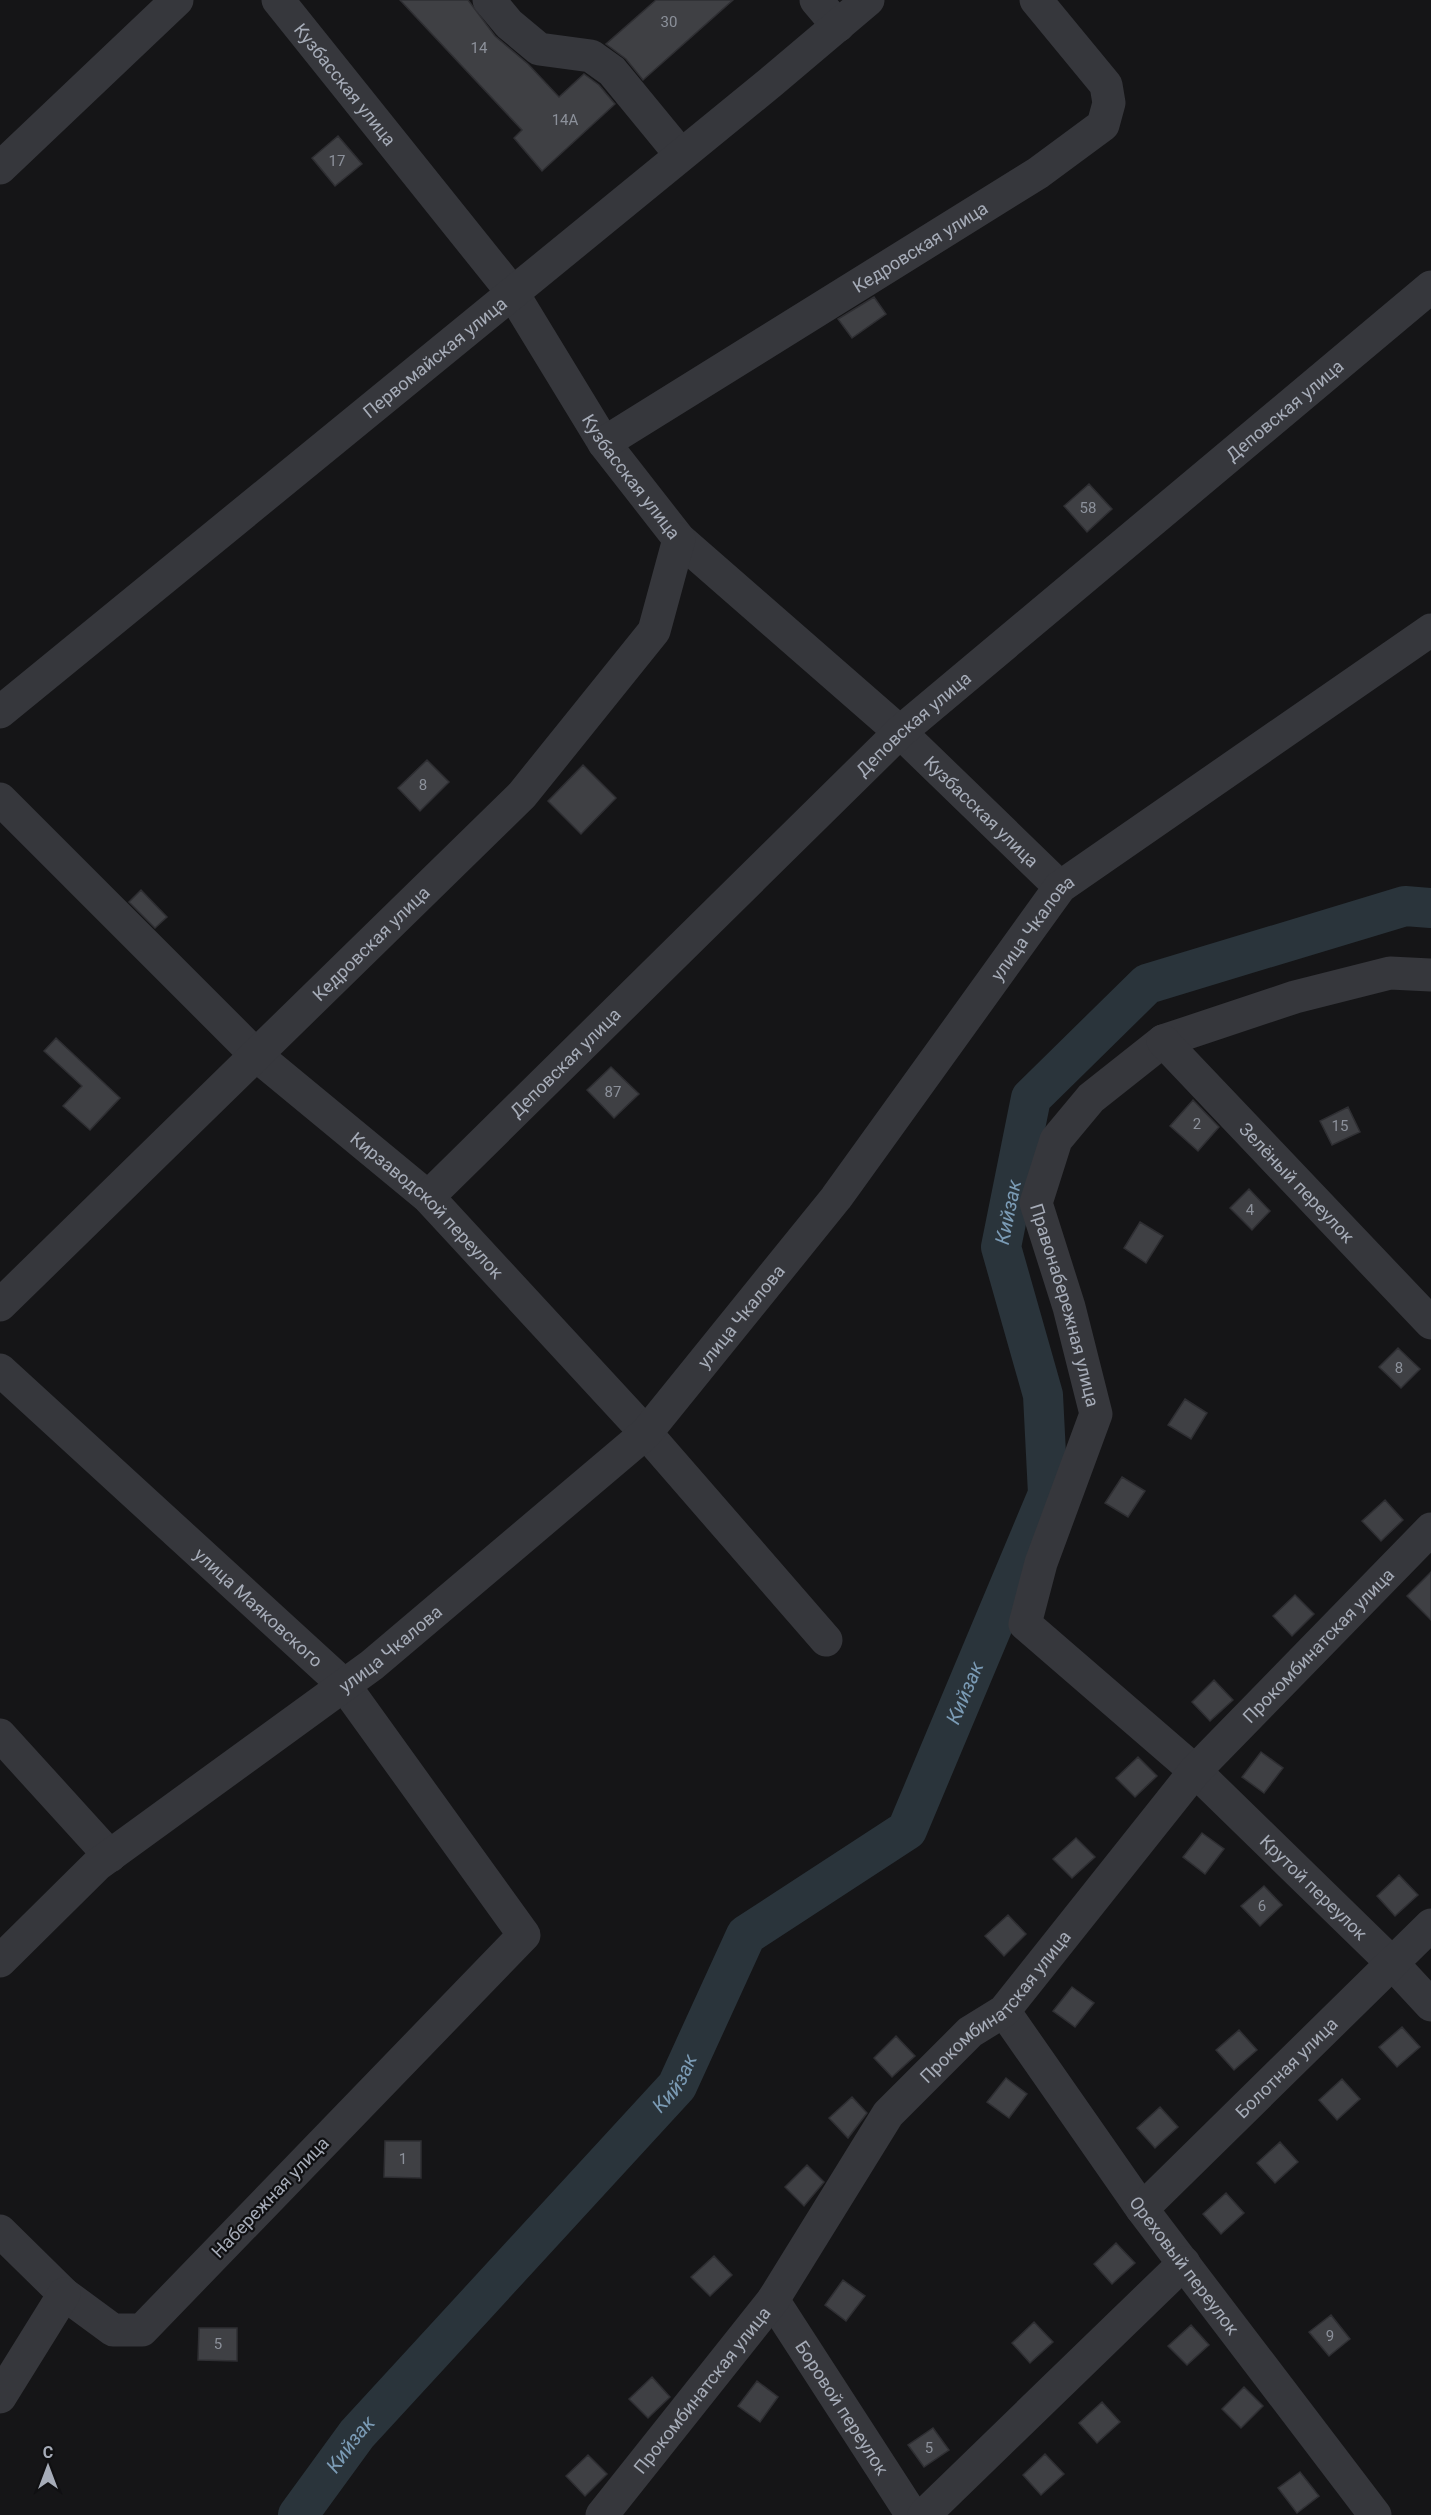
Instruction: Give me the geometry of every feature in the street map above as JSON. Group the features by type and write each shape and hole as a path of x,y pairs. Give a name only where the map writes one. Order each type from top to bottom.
{"street":[{"path":"0,168 177,0"},
{"name":"Кузбасская улица","path":"278,0 512,292 604,442 679,539 900,732 1060,887"},
{"path":"489,0 509,24 539,49 591,56 612,71 681,155"},
{"path":"816,0 838,26"},
{"name":"Первомайская улица","path":"0,712 868,0"},
{"name":"Кедровская улица","path":"604,442 1038,173 1103,125 1109,103 1106,85 1036,0"},
{"name":"Деповская улица","path":"428,1197 900,732 1431,287"},
{"name":"Кедровская улица","path":"0,1305 522,795 654,631 679,539"},
{"name":"улица Чкалова","path":"0,1961 97,1865 372,1665 646,1433 836,1198 1060,887 1431,630"},
{"name":"Кирзаводской переулок","path":"0,799 256,1055 428,1197 646,1433 826,1640"},
{"name":"Правонабережная улица","path":"1195,1771 1025,1624 1041,1563 1096,1414 1069,1307 1036,1203 1056,1140 1091,1098 1163,1041 1295,998 1390,973 1431,975"},
{"name":"Зелёный переулок","path":"1163,1041 1431,1323"},
{"name":"улица Маяковского","path":"0,1370 344,1685 524,1935"},
{"name":"Прокомбинатская улица","path":"602,2515 773,2300 888,2114 970,2032 1004,2011 1195,1771 1431,1529"},
{"path":"0,1735 110,1856"},
{"name":"Крутой переулок","path":"1195,1771 1392,1963 1431,2006"},
{"name":"Болотная улица","path":"1142,2209 1431,1925"},
{"name":"Набережная улица","path":"0,2231 64,2294 113,2330 142,2330 524,1935"},
{"name":"Ореховый переулок","path":"1004,2011 1142,2209 1375,2515"},
{"path":"924,2515 1184,2263"},
{"path":"0,2397 64,2294"},
{"name":"Боровой переулок","path":"773,2300 912,2515"}],"building":[{"path":"400,0 468,0 495,36 528,64 559,97 584,74 599,85 615,104 542,171 514,138 522,130"},
{"path":"656,0 733,0 643,80 626,59 606,44"},
{"path":"338,136 362,164 335,186 312,158"},
{"path":"874,297 886,314 852,338 838,319"},
{"path":"1089,484 1112,509 1087,532 1064,506"},
{"path":"427,760 449,782 420,811 398,788"},
{"path":"583,765 616,798 581,834 548,801"},
{"path":"141,890 167,917 155,928 129,902"},
{"path":"56,1038 120,1098 90,1130 63,1106 82,1086 44,1051"},
{"path":"611,1067 639,1094 614,1118 587,1090"},
{"path":"1193,1100 1219,1127 1198,1151 1170,1126"},
{"path":"1348,1107 1360,1132 1332,1145 1320,1121"},
{"path":"1249,1189 1270,1211 1252,1230 1230,1208"},
{"path":"1140,1222 1163,1236 1146,1263 1124,1248"},
{"path":"1398,1348 1420,1369 1401,1388 1379,1367"},
{"path":"1185,1399 1207,1413 1191,1439 1168,1425"},
{"path":"1122,1477 1145,1491 1128,1517 1105,1503"},
{"path":"1385,1500 1403,1520 1381,1541 1362,1521"},
{"path":"1431,1572 1431,1620 1407,1596"},
{"path":"1295,1595 1314,1614 1292,1636 1273,1616"},
{"path":"1214,1680 1233,1700 1210,1721 1192,1702"},
{"path":"1261,1752 1283,1768 1264,1793 1242,1777"},
{"path":"1138,1757 1157,1776 1135,1797 1116,1778"},
{"path":"1202,1833 1224,1849 1205,1874 1183,1857"},
{"path":"1076,1838 1095,1857 1072,1878 1053,1859"},
{"path":"1399,1875 1418,1895 1395,1916 1377,1896"},
{"path":"1264,1886 1282,1905 1260,1926 1241,1906"},
{"path":"1008,1915 1026,1934 1004,1956 985,1936"},
{"path":"1072,1987 1094,2003 1075,2027 1053,2011"},
{"path":"1402,2027 1420,2047 1397,2067 1379,2047"},
{"path":"1239,2030 1257,2050 1234,2070 1216,2050"},
{"path":"896,2036 915,2056 892,2077 874,2058"},
{"path":"1006,2078 1027,2094 1009,2118 987,2102"},
{"path":"1342,2079 1360,2099 1337,2120 1319,2100"},
{"path":"852,2097 867,2113 848,2138 829,2118"},
{"path":"1160,2107 1178,2127 1155,2148 1137,2128"},
{"path":"385,2141 421,2141 421,2178 384,2177"},
{"path":"1280,2142 1298,2162 1275,2183 1257,2163"},
{"path":"807,2165 824,2182 804,2206 785,2187"},
{"path":"1226,2193 1244,2213 1221,2234 1203,2214"},
{"path":"1116,2243 1135,2263 1112,2284 1094,2264"},
{"path":"714,2256 732,2275 710,2296 691,2277"},
{"path":"843,2280 865,2296 846,2321 825,2305"},
{"path":"1331,2315 1350,2339 1329,2356 1309,2332"},
{"path":"1034,2322 1053,2342 1030,2363 1012,2343"},
{"path":"1191,2325 1209,2345 1187,2365 1168,2346"},
{"path":"199,2328 237,2328 237,2361 198,2360"},
{"path":"652,2377 670,2397 648,2418 629,2399"},
{"path":"757,2381 778,2397 760,2422 738,2406"},
{"path":"1244,2387 1263,2406 1241,2428 1222,2409"},
{"path":"1102,2402 1120,2422 1097,2443 1079,2423"},
{"path":"933,2428 949,2450 924,2467 908,2445"},
{"path":"1045,2454 1064,2474 1041,2495 1023,2475"},
{"path":"588,2455 607,2474 585,2496 566,2476"},
{"path":"1300,2472 1319,2496 1297,2513 1278,2488"}],"waterway":[{"name":"Кийзак","path":"298,2515 357,2434 677,2086 746,1935 907,1830 1048,1494 1043,1395 1001,1247 1031,1098 1147,984 1405,906 1431,908"}]}
